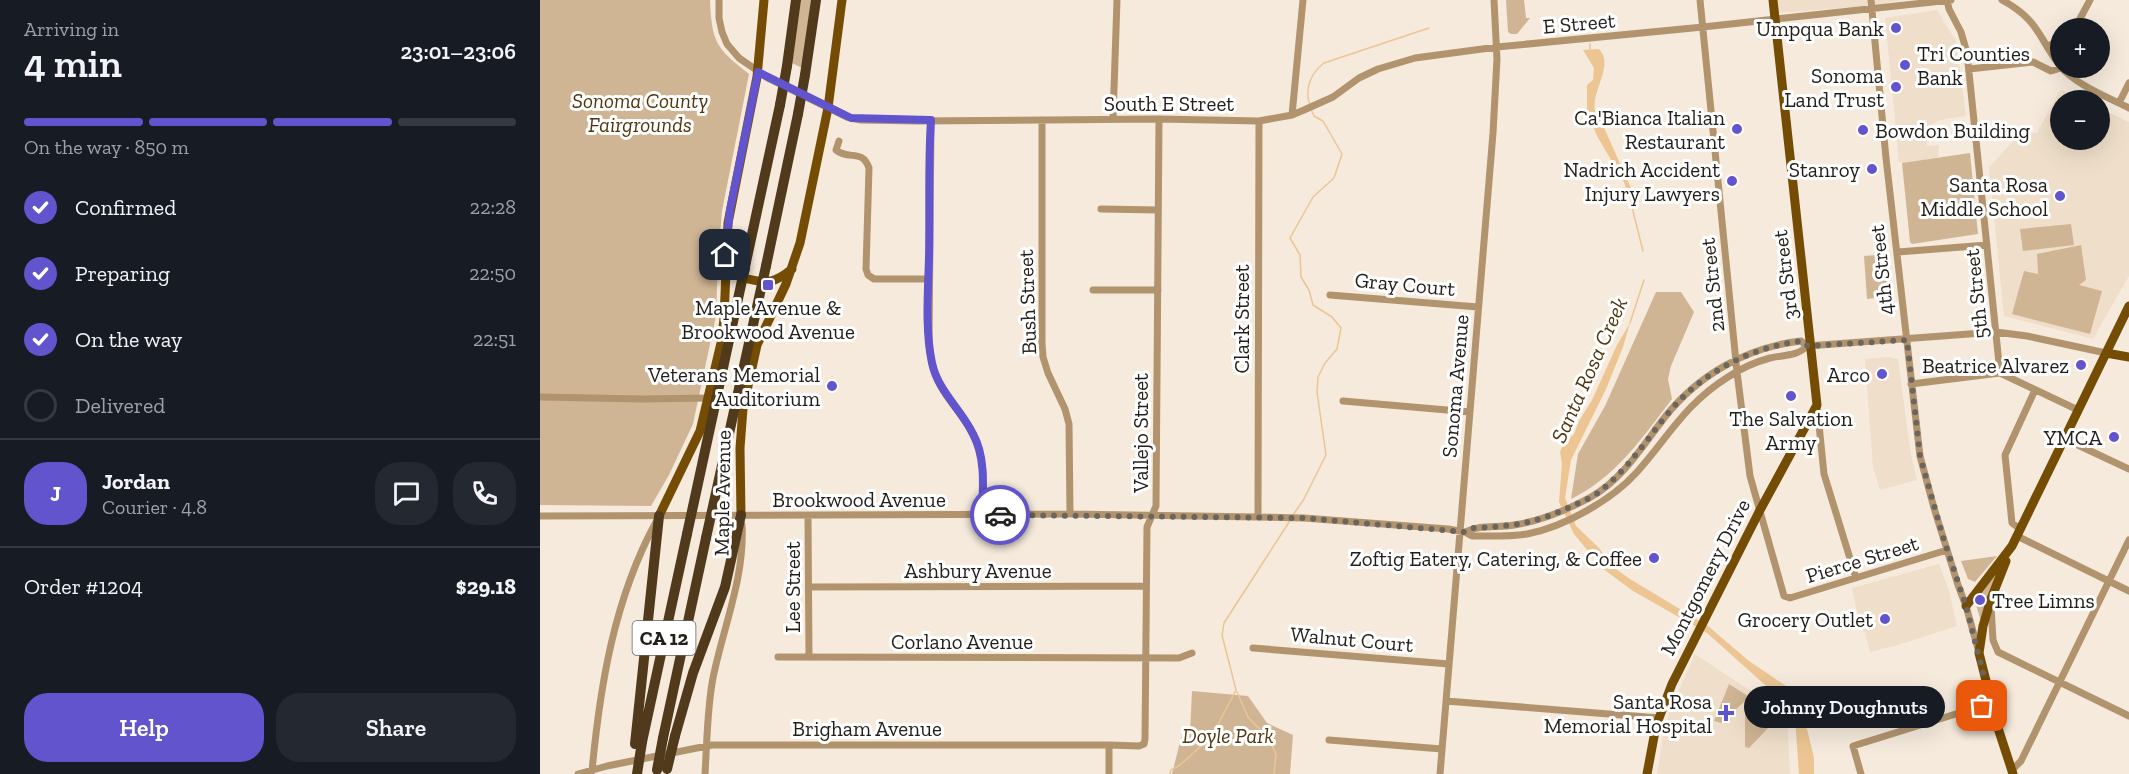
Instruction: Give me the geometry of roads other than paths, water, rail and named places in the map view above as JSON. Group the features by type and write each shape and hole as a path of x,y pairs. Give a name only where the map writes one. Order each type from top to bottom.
{"highway":[{"name":"CA 12","path":"637,774 638,743 687,534 780,105 796,0"},
{"name":"CA 12","path":"662,772 663,738 798,114 816,0"},
{"path":"662,772 693,673 725,587 741,515"},
{"path":"631,774 638,743 659,516"}],"main road":[{"path":"659,516 696,440 709,398 724,327 725,269 730,210 758,72 764,0"},
{"name":"Maple Avenue","path":"741,515 740,448 743,409 758,340 792,269 802,234 828,108 842,0"},
{"name":"3rd Street","path":"1773,0 1816,405"},
{"path":"725,269 735,276 767,281 780,278 792,269"},
{"path":"1979,653 1991,599 2008,553 2129,306"},
{"path":"2106,353 2129,357"},
{"name":"Montgomery Drive","path":"1647,774 1659,718 1672,684 1689,647 1816,405"},
{"path":"1966,606 2008,553"},
{"name":"4th Street","path":"1979,653 1991,704 2012,772"}],"street":[{"path":"719,0 719,18 724,39 735,54 758,72 828,108"},
{"path":"1113,119 1117,0"},
{"path":"1292,115 1303,0"},
{"name":"Sonoma Avenue","path":"1440,774 1462,531 1493,135 1497,47 1494,0"},
{"name":"2nd Street","path":"1700,0 1737,372 1750,477 1784,596 1787,597"},
{"name":"4th Street","path":"1871,0 1886,158 1920,456 1979,653"},
{"name":"E Street","path":"1497,47 1948,0"},
{"name":"5th Street","path":"1948,0 1964,39 1969,69 2000,373"},
{"path":"2002,0 2017,8 2032,21 2050,49"},
{"path":"2080,18 2090,0"},
{"name":"South E Street","path":"828,108 856,119 1259,121 1292,115 1304,110 1334,97 1359,78 1386,67 1415,58 1497,47"},
{"path":"1969,69 2033,62 2050,70"},
{"path":"2073,78 2129,108"},
{"path":"2120,103 2129,83"},
{"name":"Vallejo Street","path":"1144,744 1147,527 1156,506 1159,119"},
{"path":"931,120 929,345 941,387 966,421 979,449 982,463 982,515"},
{"name":"Bush Street","path":"1042,120 1042,343 1048,373 1065,409 1069,424 1070,514"},
{"name":"Clark Street","path":"1258,517 1259,121"},
{"path":"839,141 836,150 842,154 860,156 866,160 868,168 866,269 868,276 874,279 929,279"},
{"path":"1101,209 1158,210"},
{"path":"1898,252 1987,245"},
{"path":"1093,290 1158,290"},
{"name":"Gray Court","path":"1330,295 1478,307"},
{"name":"Brookwood Avenue","path":"540,516 1070,514 1151,517 1285,517 1462,531 1532,523 1592,496 1628,465 1666,416 1703,380 1736,359 1783,343 1801,341 1809,346 1996,332 2027,336 2106,353"},
{"name":"Brookwood Avenue","path":"1462,531 1472,536 1510,536 1540,531 1593,506 1617,491 1636,472 1675,422 1695,401 1737,372 1768,359 1802,352 1809,346"},
{"path":"1911,384 2000,373 2078,410"},
{"path":"2035,390 2005,455 2012,522 2019,533 2129,591"},
{"path":"540,397 709,398"},
{"path":"1343,401 1470,412"},
{"name":"3rd Street","path":"1816,405 1824,474 1856,578"},
{"path":"2065,439 2129,469"},
{"name":"Maple Avenue","path":"705,774 712,680 741,556 743,538 741,515"},
{"path":"592,772 600,698 611,643 641,552 659,516"},
{"name":"Lee Street","path":"808,516 809,657"},
{"path":"2012,772 2021,761 2129,540"},
{"name":"Pierce Street","path":"1787,597 1947,550"},
{"name":"Ashbury Avenue","path":"809,586 1146,586"},
{"path":"1991,599 1991,627 1998,652 2129,716"},
{"name":"Walnut Court","path":"1253,648 1449,664"},
{"name":"Corlano Avenue","path":"778,657 1179,658 1192,652"},
{"path":"1446,701 1659,718"},
{"path":"1861,774 1853,746 1991,704"},
{"path":"1329,740 1442,749"},
{"name":"Brigham Avenue","path":"578,774 602,771 707,746 1139,746 1144,744"},
{"path":"1108,774 1109,745"}],"waterway":[{"path":"1310,105 1308,87 1315,72 1324,63 1429,28"},
{"name":"Santa Rosa Creek","path":"1590,44 1590,50"},
{"path":"1293,515 1304,499 1326,455 1317,392 1318,377 1325,363 1337,349 1341,328 1332,317 1313,305 1309,290 1301,277 1300,255 1290,238 1313,197 1334,178 1342,154 1323,121 1314,116 1311,109"},
{"name":"Santa Rosa Creek","path":"1631,203 1643,251"},
{"name":"Santa Rosa Creek","path":"1630,323 1644,280"},
{"path":"1170,774 1171,770 1180,765 1212,736 1236,690 1222,635 1224,623 1291,519"},
{"path":"1237,692 1248,717 1269,739 1276,754 1274,774"}],"place":[{"name":"Umpqua Bank","path":"1896,28"},
{"name":"Tri Counties Bank","path":"1905,65"},
{"name":"Sonoma Land Trust","path":"1896,87"},
{"name":"Ca'Bianca Italian Restaurant","path":"1737,129"},
{"name":"Bowdon Building","path":"1863,130"},
{"name":"Stanroy","path":"1872,169"},
{"name":"Nadrich Accident Injury Lawyers","path":"1732,181"},
{"name":"Santa Rosa Middle School","path":"2060,196"},
{"name":"Maple Avenue & Brookwood Avenue","path":"768,285"},
{"name":"Beatrice Alvarez","path":"2081,365"},
{"name":"Arco","path":"1882,374"},
{"name":"Veterans Memorial Auditorium","path":"832,386"},
{"name":"The Salvation Army","path":"1791,396"},
{"name":"YMCA","path":"2114,437"},
{"name":"Zoftig Eatery, Catering, & Coffee","path":"1654,558"},
{"name":"Tree Limns","path":"1980,600"},
{"name":"Grocery Outlet","path":"1885,619"},
{"name":"Johnny Doughnuts","path":"1982,706"},
{"name":"Santa Rosa Memorial Hospital","path":"1726,713"}],"park label":[{"name":"Sonoma County Fairgrounds","path":"640,112"},
{"name":"Doyle Park","path":"1228,735"}]}
